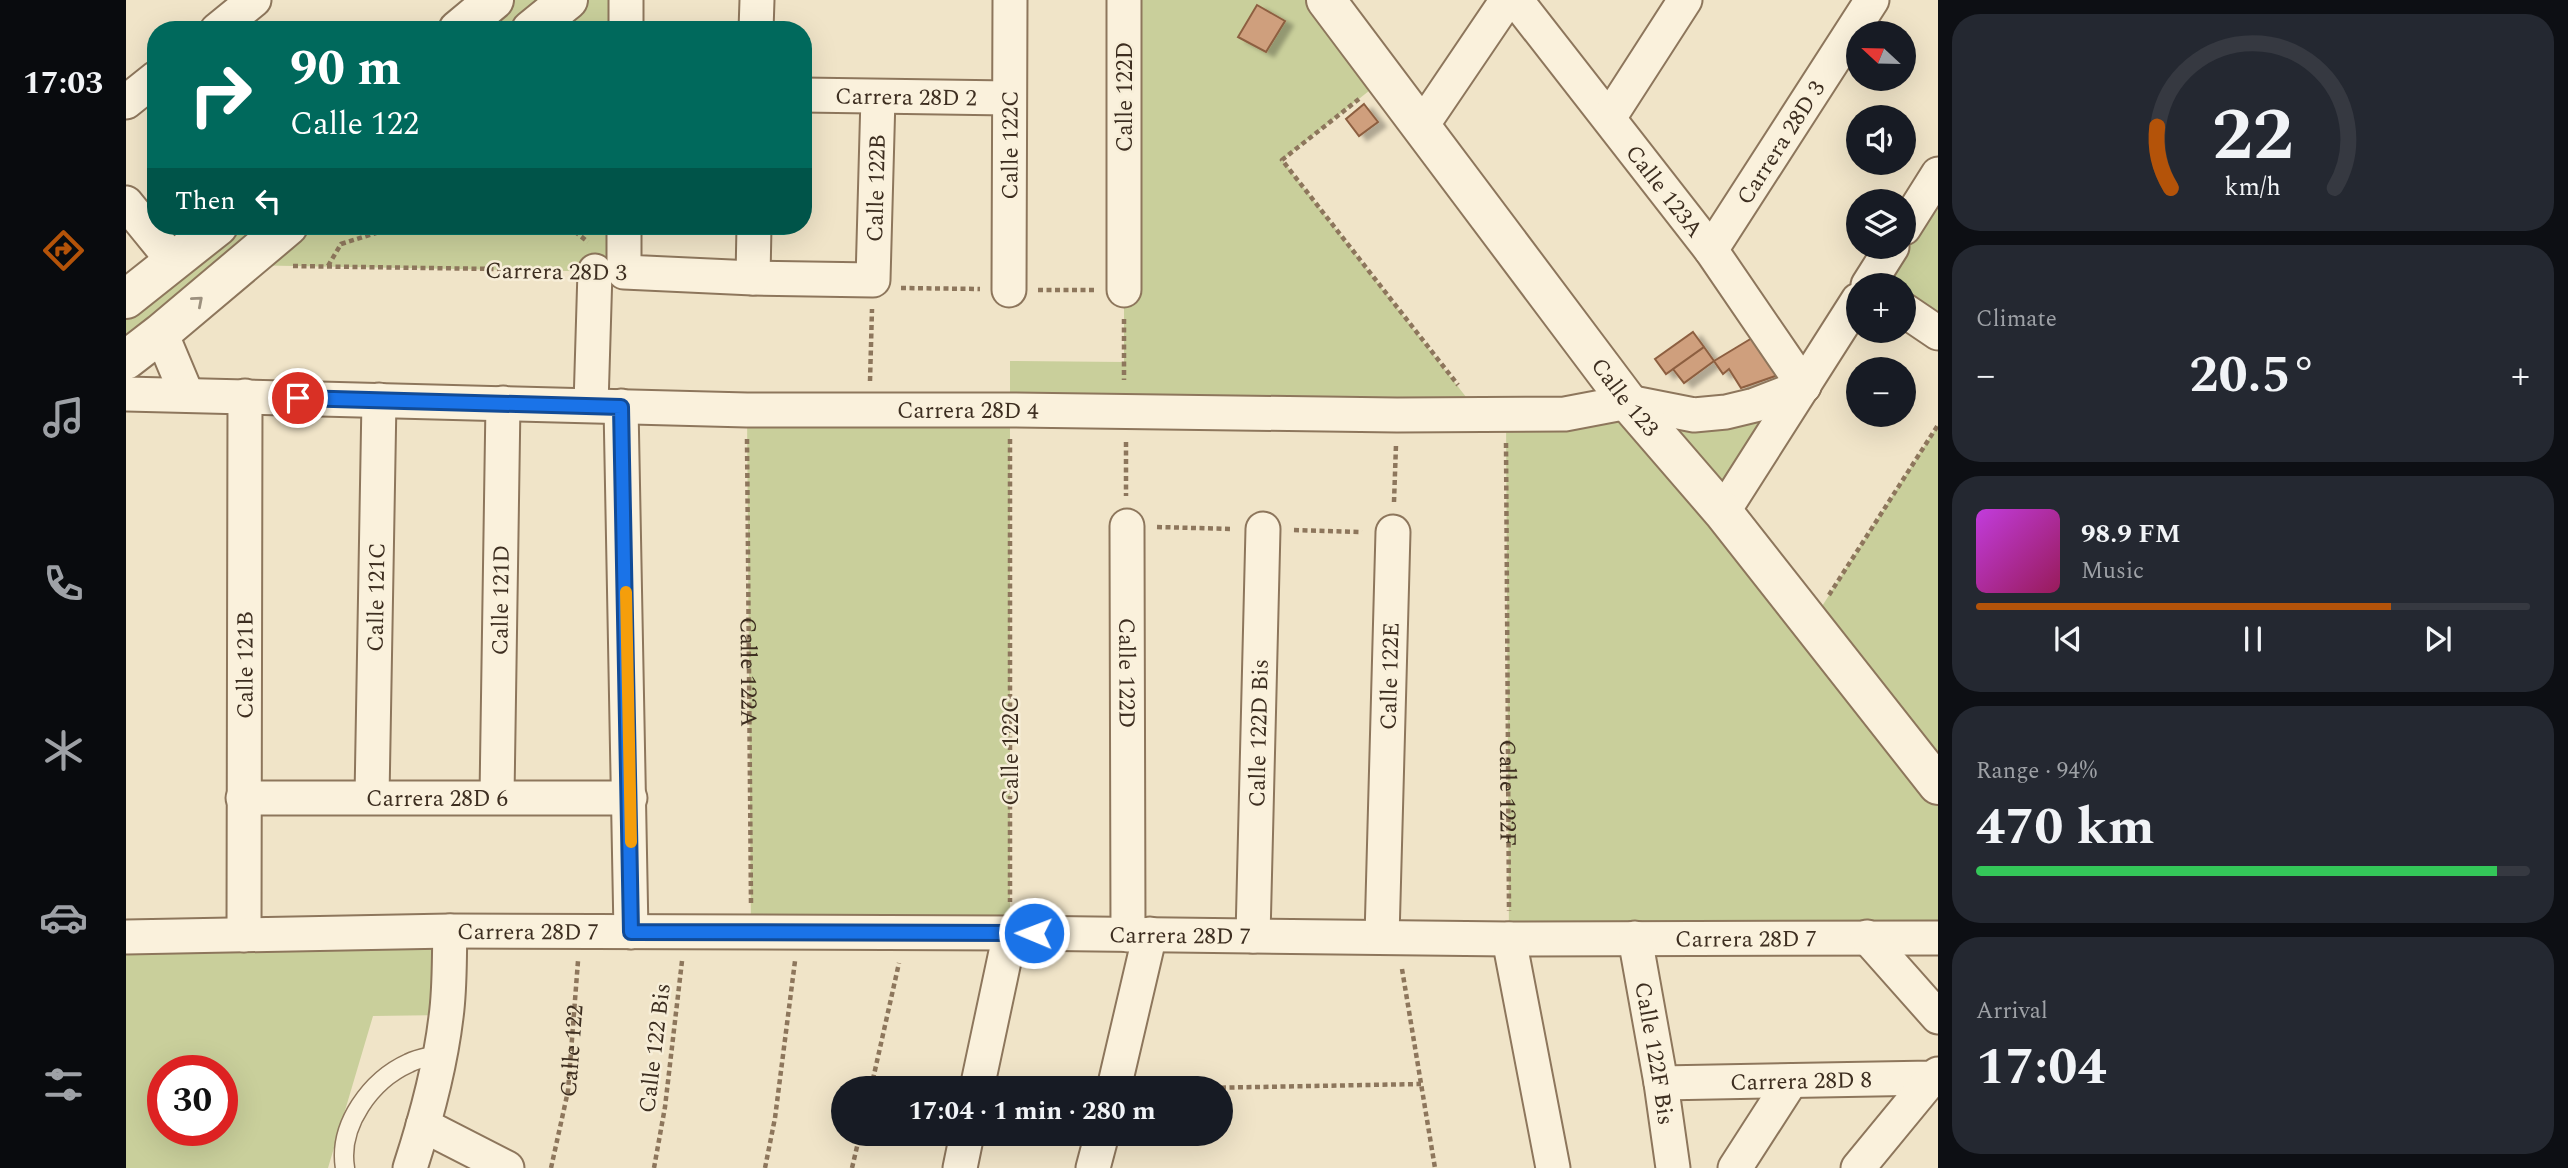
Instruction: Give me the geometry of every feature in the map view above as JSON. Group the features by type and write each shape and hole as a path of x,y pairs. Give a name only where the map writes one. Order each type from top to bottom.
{"street":[{"path":"228,21 254,0"},
{"path":"542,21 568,0"},
{"path":"626,0 626,21"},
{"path":"756,21 757,0"},
{"name":"Calle 122C","path":"1009,290 1010,0"},
{"name":"Calle 122D","path":"1124,0 1124,290"},
{"name":"Calle 123","path":"1326,0 1628,402 1723,512 1938,785"},
{"path":"1421,127 1507,0"},
{"name":"Calle 123A","path":"1516,0 1711,250 1804,386"},
{"path":"1609,118 1685,0"},
{"name":"Carrera 28D 3","path":"1711,250 1872,0"},
{"path":"126,102 147,85"},
{"name":"Carrera 28D 2","path":"812,95 1009,98"},
{"name":"Calle 122B","path":"872,291 878,97"},
{"path":"1916,209 1938,174"},
{"path":"126,203 147,229"},
{"path":"152,235 174,262"},
{"path":"126,299 207,235"},
{"path":"126,360 277,235"},
{"path":"621,235 610,271 606,406 630,798 631,932"},
{"path":"753,278 754,235"},
{"name":"Carrera 28D 3","path":"610,271 753,278 872,291"},
{"path":"1916,318 1938,333"},
{"path":"1723,512 1846,319"},
{"path":"161,333 187,395"},
{"name":"Carrera 28D 4","path":"126,394 747,410 1397,415 1565,414 1628,402 1695,415 1726,412 1755,405 1804,386"},
{"name":"Calle 121B","path":"244,935 245,396"},
{"name":"Calle 121C","path":"372,797 379,400"},
{"name":"Calle 121D","path":"497,796 503,403"},
{"name":"Calle 122D","path":"1116,1076 1139,934 1127,526"},
{"name":"Calle 122D Bis","path":"1253,936 1263,529"},
{"name":"Calle 122E","path":"1390,938 1394,532"},
{"name":"Carrera 28D 6","path":"243,798 630,798"},
{"path":"410,1168 424,1125 441,1054 447,1015 450,931"},
{"name":"Carrera 28D 7","path":"126,937 450,931 1010,933 1509,939 1938,938"},
{"path":"980,1076 1010,933"},
{"path":"1867,937 1938,1017"},
{"name":"Calle 122F Bis","path":"1634,938 1661,1083 1673,1168"},
{"path":"1509,939 1553,1168"},
{"path":"1858,1168 1935,1076"},
{"name":"Carrera 28D 8","path":"1661,1083 1935,1076"},
{"path":"1735,1168 1791,1081"},
{"path":"424,1125 508,1168"},
{"path":"960,1168 965,1146"},
{"path":"1093,1168 1099,1146"}],"lane":[{"path":"345,1168 348,1131 362,1102 383,1078 410,1062 441,1054"}],"path":[{"path":"1384,79 1282,160 1493,414"},
{"path":"328,267 341,244 370,235"},
{"name":"Carrera 28D 3","path":"290,266 610,271"},
{"path":"1124,290 1124,362"},
{"path":"869,410 872,291"},
{"name":"Calle 122A","path":"747,410 751,932"},
{"name":"Calle 122C","path":"1010,410 1010,933"},
{"path":"1125,412 1127,526"},
{"name":"Calle 122F","path":"1493,414 1509,939"},
{"path":"1394,532 1397,415"},
{"path":"1810,625 1938,425"},
{"name":"Calle 122","path":"551,1168 568,1091 580,932"},
{"name":"Calle 122 Bis","path":"654,1168 665,1107 685,932"},
{"path":"765,1168 775,1118 799,932"},
{"path":"874,1076 906,933"},
{"path":"1390,938 1421,1084 1435,1168"},
{"path":"1233,1087 1421,1084"},
{"path":"852,1168 857,1146"}],"green space":[{"path":"476,0 626,0 626,21 463,21"},
{"path":"1124,0 1326,0 1384,79 1282,160 1480,415 1010,410 1010,933 751,932 747,410 1010,409 1010,361 1124,362"},
{"path":"1938,174 1938,333 1916,318 1916,273 1876,273 1884,259 1916,259 1916,209"},
{"path":"207,235 624,235 624,272 239,265 126,360 126,299"},
{"path":"1804,386 1723,512 1810,625 1938,425 1938,938 1509,939 1506,414 1694,415"},
{"path":"450,931 447,1015 373,1016 328,1168 126,1168 126,937"}],"building":[{"path":"1257,5 1285,21 1266,52 1238,37"},
{"path":"1364,104 1378,122 1359,136 1346,119"},
{"path":"1693,332 1704,347 1666,374 1655,359"},
{"path":"1757,335 1781,374 1741,388 1729,369 1723,374 1714,361"},
{"path":"1704,347 1714,361 1684,383 1673,369"}],"slow traffic":[{"path":"626,592 631,842"}],"route":[{"path":"298,398 621,407 631,932 1034,933"}]}
